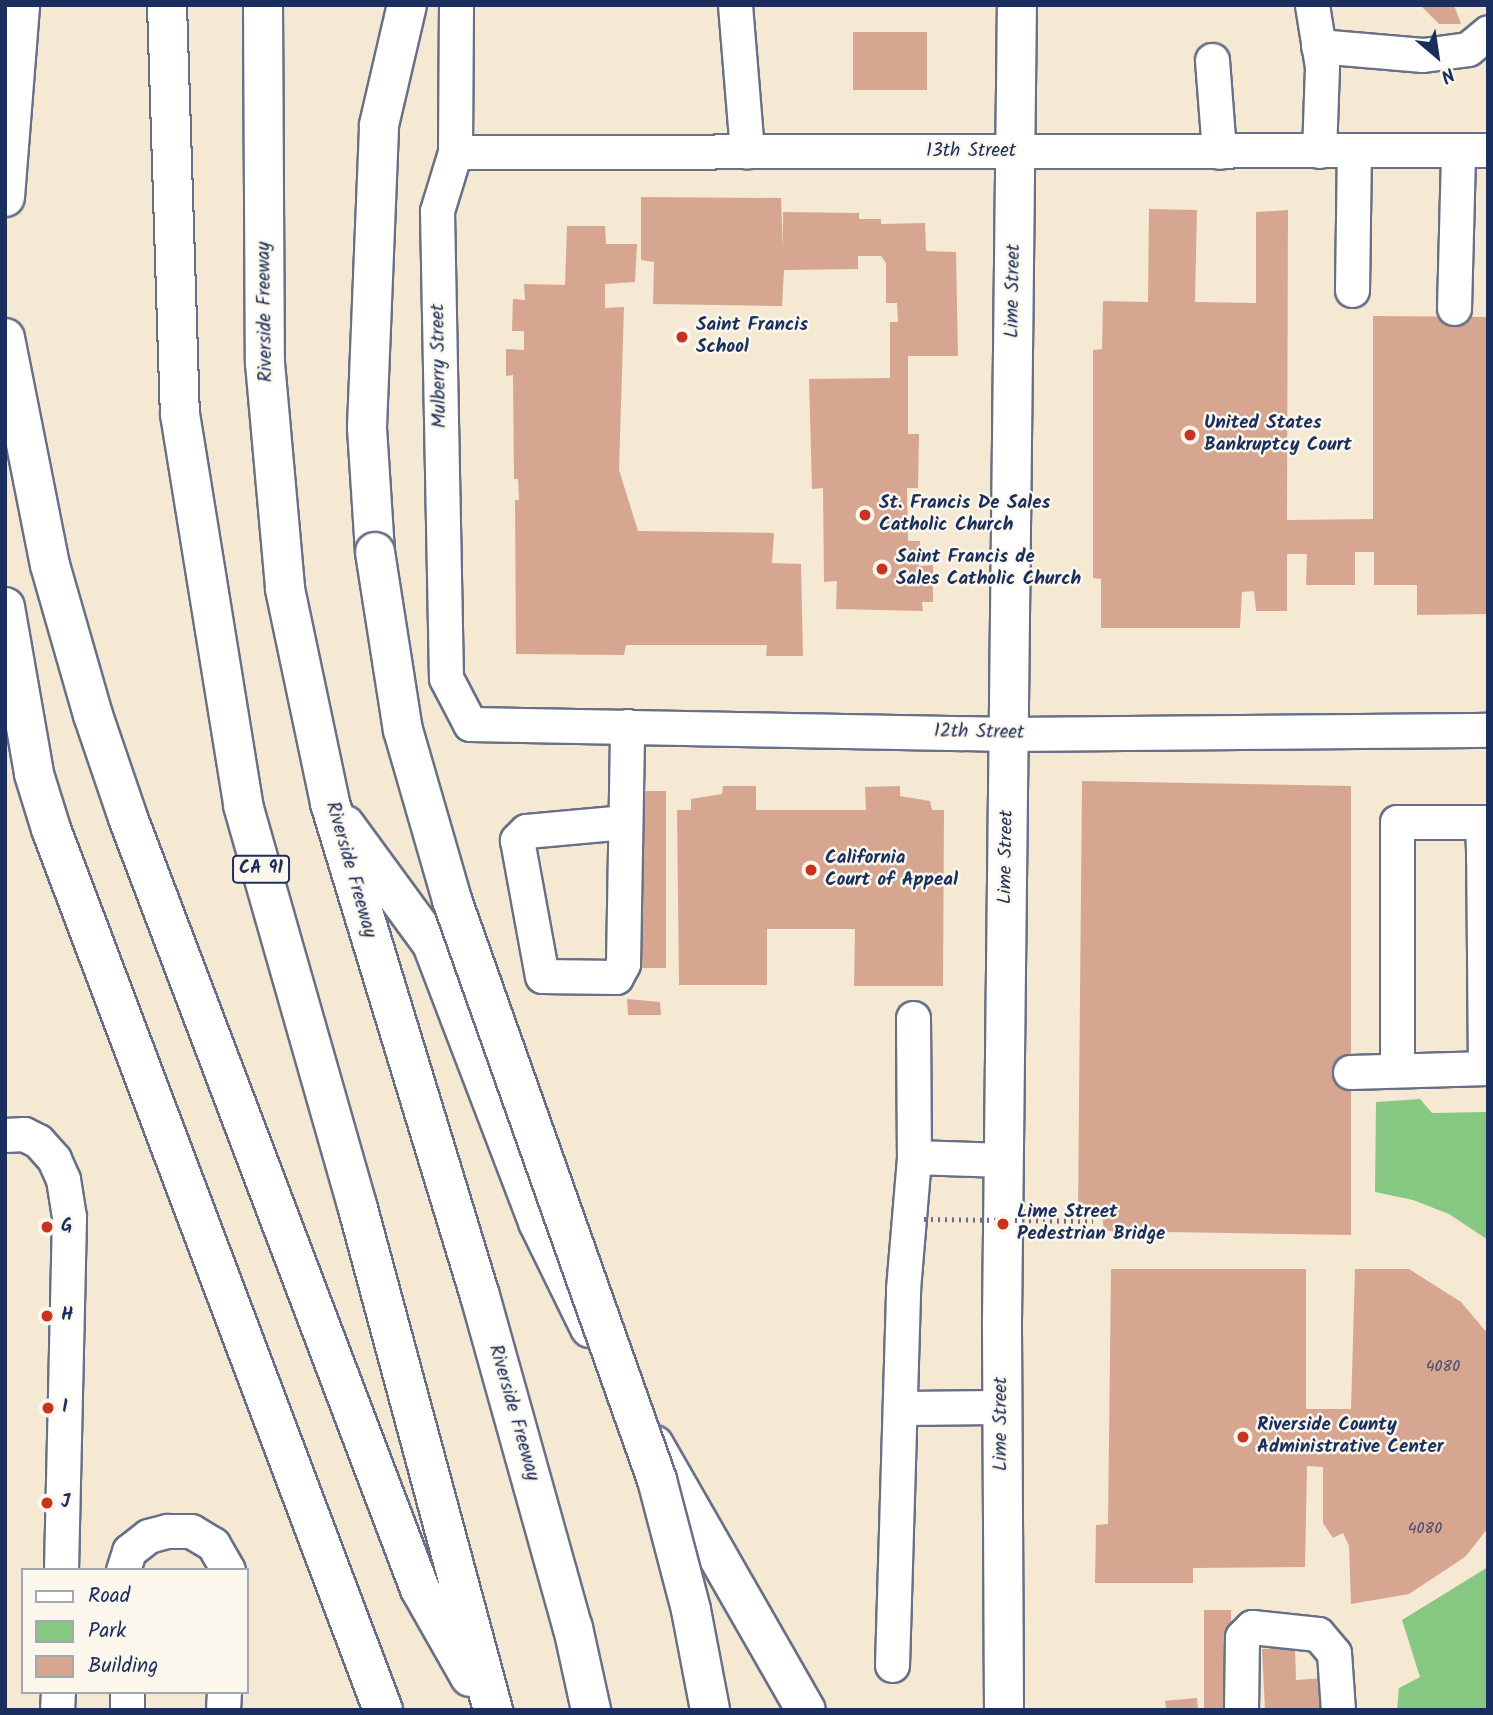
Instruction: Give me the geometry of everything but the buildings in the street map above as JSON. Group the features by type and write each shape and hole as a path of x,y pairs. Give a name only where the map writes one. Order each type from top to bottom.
{"main road":[{"path":"5,197 20,5"},
{"name":"CA 91","path":"167,5 180,414 243,806 357,1205 490,1710"},
{"name":"Riverside Freeway","path":"263,5 265,363 285,589 330,803 480,1296 573,1628 591,1710"},
{"path":"407,5 378,138 367,427 375,552 402,730 444,874 657,1480 691,1610 710,1710"},
{"name":"Lime Street","path":"1004,1710 1003,1160 1017,5"},
{"path":"5,338 50,565 93,715 420,1589 490,1710"},
{"path":"5,607 34,774 51,830 383,1710"},
{"path":"330,803 432,944 538,1222 582,1314 806,1710"}],"street":[{"name":"Mulberry Street","path":"456,5 455,152 437,211 446,678 470,724"},
{"path":"735,5 747,152"},
{"path":"1312,5 1318,46 1319,150"},
{"path":"1318,46 1423,55 1468,49 1488,32"},
{"path":"1212,60 1219,152"},
{"path":"1352,290 1354,150"},
{"name":"13th Street","path":"455,152 1016,153 1473,150"},
{"path":"1454,308 1473,150"},
{"name":"12th Street","path":"470,724 1008,734 1488,730"},
{"path":"625,822 526,831 517,840 542,976 616,977 623,964 627,726"},
{"path":"1350,1072 1486,1068 1485,858 1482,821 1397,822 1397,1070"},
{"path":"892,1665 900,1408 914,1157 913,1018"},
{"path":"5,1135 24,1134 38,1141 54,1159 63,1179 69,1217 61,1568"},
{"path":"914,1157 1003,1160"},
{"path":"900,1408 1002,1407"},
{"path":"124,1568 129,1551 148,1536 167,1531 191,1531 213,1544 227,1568"},
{"path":"1241,1710 1242,1637 1252,1627 1318,1633 1334,1653 1338,1710"}],"path":[{"path":"924,1219 1093,1221"}],"green space":[{"path":"1420,1099 1432,1113 1488,1112 1488,1240 1449,1214 1413,1200 1375,1192 1376,1102"},
{"path":"1488,1567 1488,1710 1397,1710 1399,1688 1420,1677 1402,1620"}],"place":[{"name":"Saint Francis School","path":"682,337"},
{"name":"United States Bankruptcy Court","path":"1190,435"},
{"name":"St. Francis De Sales Catholic Church","path":"865,515"},
{"name":"Saint Francis de Sales Catholic Church","path":"882,569"},
{"name":"California Court of Appeal","path":"811,870"},
{"name":"Lime Street Pedestrian Bridge","path":"1003,1224"},
{"name":"G","path":"47,1227"},
{"name":"H","path":"47,1316"},
{"name":"I","path":"48,1408"},
{"name":"Riverside County Administrative Center","path":"1243,1437"},
{"name":"J","path":"47,1503"}]}
